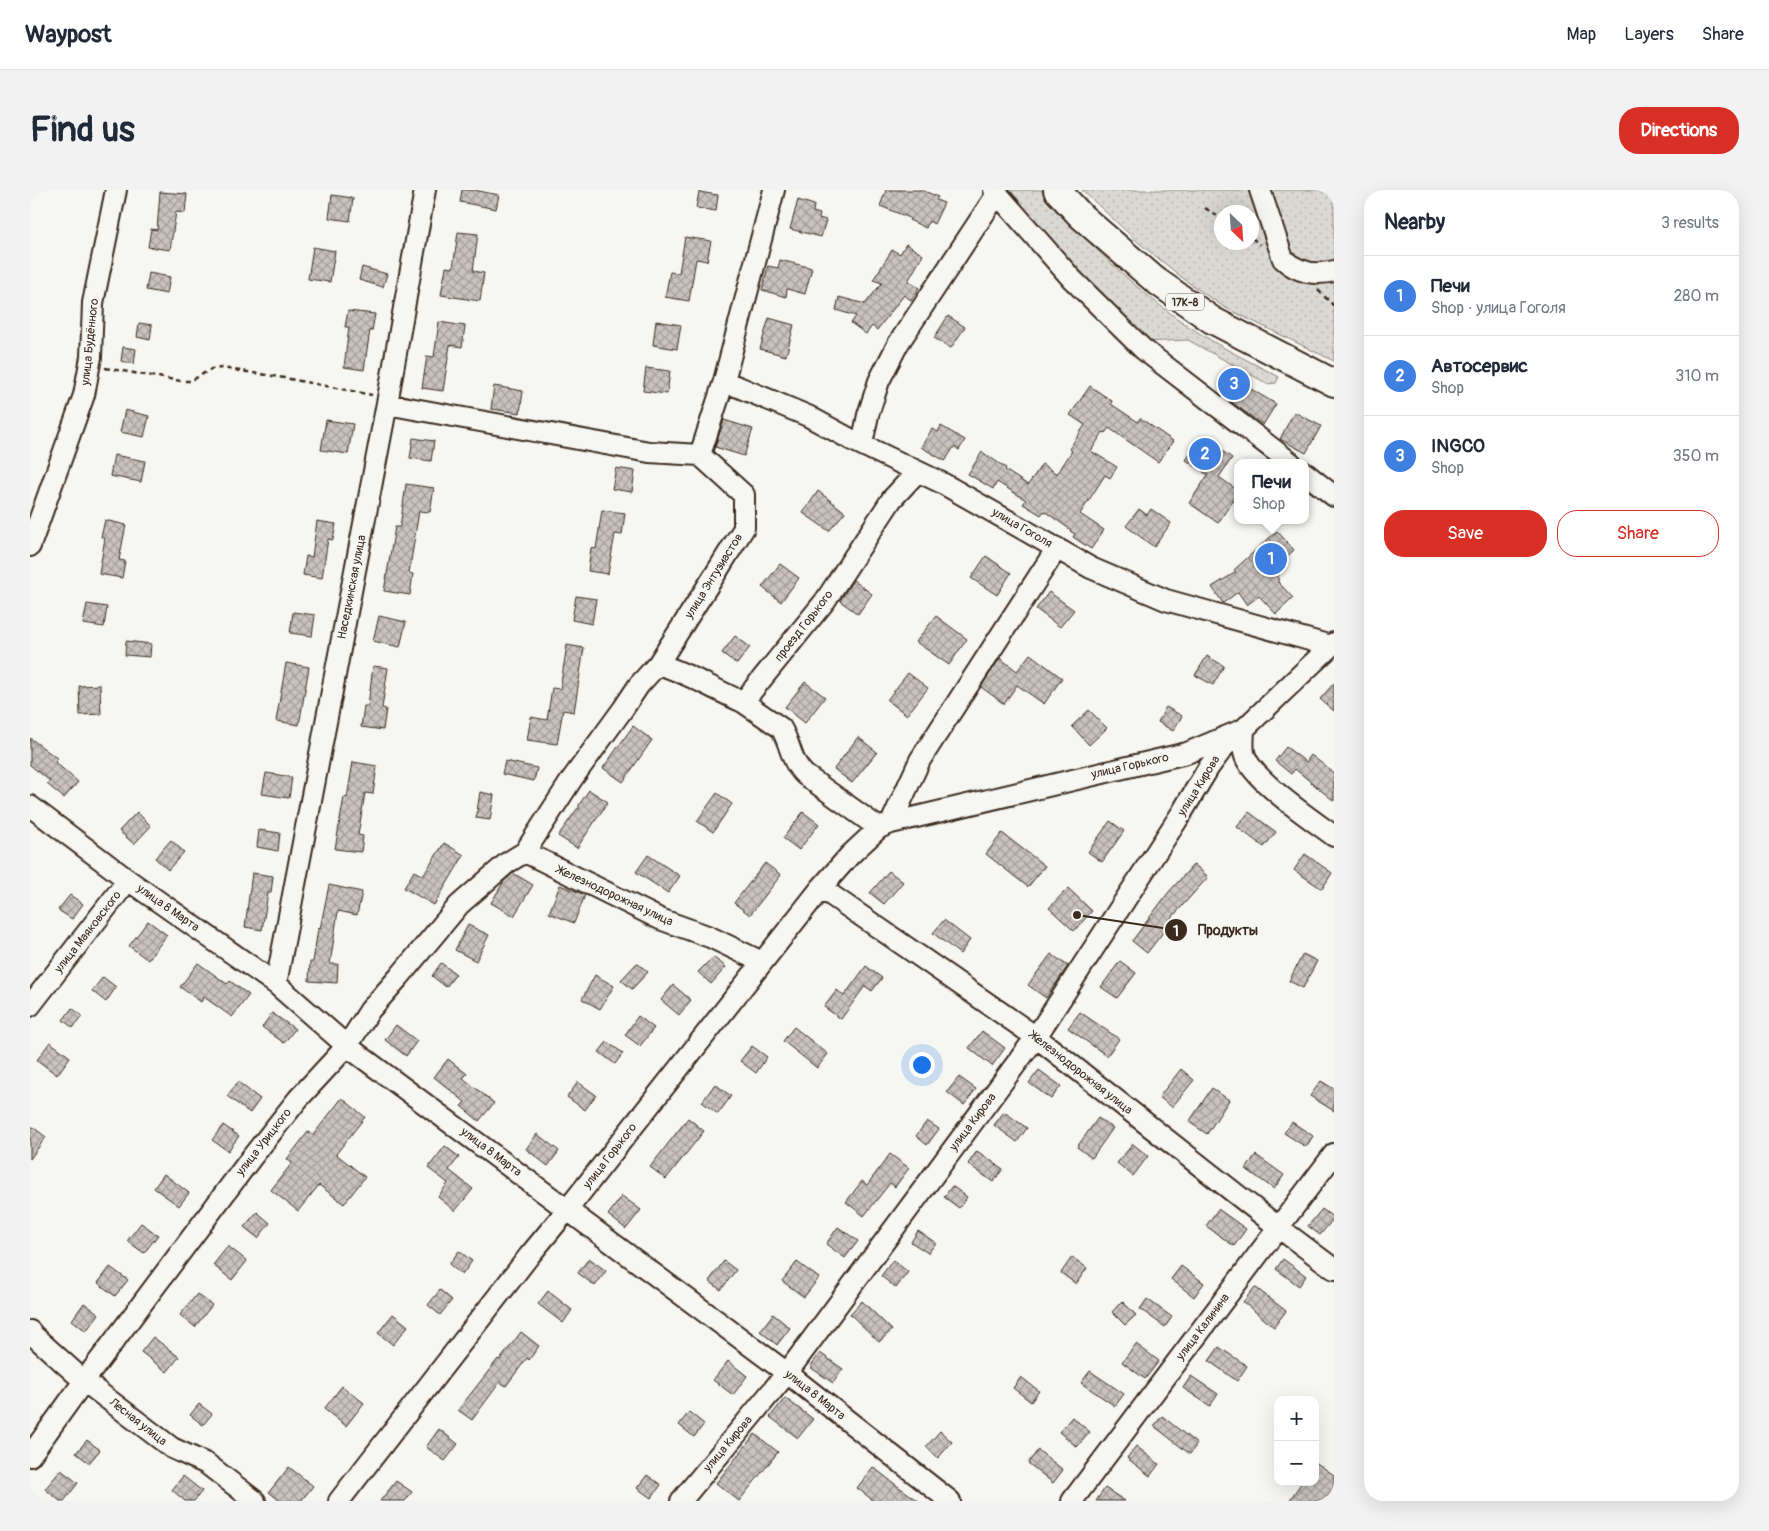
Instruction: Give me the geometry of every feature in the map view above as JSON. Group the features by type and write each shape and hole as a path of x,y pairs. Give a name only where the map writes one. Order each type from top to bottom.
{"main road":[{"name":"17К-8","path":"1057,190 1081,216 1154,280 1212,320 1334,383"}],"street":[{"name":"улица Будённого","path":"30,546 84,395 91,357 93,303 116,190"},
{"name":"Наседкинская улица","path":"276,984 388,401 424,190"},
{"path":"388,401 649,452 700,455 724,382 774,190"},
{"path":"1260,190 1283,260 1292,267 1308,272 1320,274 1334,271"},
{"path":"862,444 868,415 879,382 898,344 996,192 1072,279 1143,349 1286,459"},
{"name":"улица Гоголя","path":"724,382 808,416 942,483 1091,568 1166,600 1332,644"},
{"name":"улица Энтузиастов","path":"525,852 572,779 639,685 658,664 744,528 744,495 700,455"},
{"name":"проезд Горького","path":"743,702 825,600 892,499 917,472"},
{"path":"1309,476 1334,496"},
{"name":"улица Горького","path":"338,1501 529,1256 568,1210 821,888 850,855 885,825 920,760 1056,548"},
{"name":"улица Горького","path":"885,825 1186,753 1244,729 1332,644"},
{"path":"658,664 679,670 714,690 743,702 781,728 785,734 796,768 885,825"},
{"path":"1244,729 1244,754 1253,771 1334,836"},
{"name":"улица Кирова","path":"681,1501 787,1373 1036,1037 1181,814 1209,767 1224,747 1244,729"},
{"name":"улица 8 Марта","path":"30,806 128,880 276,984 346,1046 787,1373 950,1501"},
{"name":"Железнодорожная улица","path":"525,852 660,919 710,937 762,962"},
{"name":"улица Урицкого","path":"30,1456 84,1380 252,1157 298,1099 346,1046 370,1010 400,977 458,905 507,863 525,852"},
{"name":"улица Маяковского","path":"30,1006 128,880"},
{"name":"Железнодорожная улица","path":"821,888 1036,1037 1334,1269"},
{"name":"улица Калинина","path":"1072,1501 1334,1154"},
{"name":"Лесная улица","path":"30,1330 34,1336 84,1380 172,1448 207,1464 255,1501"}],"path":[{"path":"1205,208 1214,214"},
{"path":"89,365 180,381 191,381 211,369 237,369 388,401"}],"shaded area":[{"path":"997,190 1041,190 1096,249 1135,285 1177,318 1209,339 1279,377 1276,383 1268,384 1188,340 1143,342"},
{"path":"1082,190 1334,190 1334,361 1224,307 1193,286 1139,243"}],"building":[{"path":"462,190 474,190 499,195 496,209 460,202"},
{"path":"886,190 922,190 938,197 936,200 944,203 934,224 929,221 926,228 909,220 910,218 880,206"},
{"path":"160,192 187,194 185,213 176,212 170,250 148,247 151,229 157,230"},
{"path":"699,192 718,195 716,211 696,208"},
{"path":"332,195 353,198 350,221 329,218"},
{"path":"798,200 814,205 813,212 820,214 819,218 826,220 821,237 790,229"},
{"path":"458,232 478,234 473,271 484,273 480,301 441,295 446,267 453,268"},
{"path":"685,237 711,241 707,261 696,259 689,301 665,297 670,272 679,273"},
{"path":"906,244 923,255 908,281 919,288 911,300 904,295 877,330 872,326 866,334 851,323 856,316 836,310 839,297 865,304 882,283 873,280 892,250 900,254"},
{"path":"313,247 335,251 330,282 308,279"},
{"path":"780,260 812,268 805,294 787,289 786,297 762,290 768,266 778,268"},
{"path":"362,267 387,274 383,287 359,280"},
{"path":"149,273 170,277 167,294 146,290"},
{"path":"348,311 375,314 372,331 370,330 364,370 344,367 349,327 345,327"},
{"path":"948,316 965,327 951,348 934,338"},
{"path":"769,318 794,325 786,356 760,349"},
{"path":"656,321 681,325 677,349 653,345"},
{"path":"439,322 465,326 462,347 450,345 443,391 422,388 427,356 434,357"},
{"path":"139,323 152,325 150,340 137,337"},
{"path":"123,347 136,349 134,364 121,361"},
{"path":"646,368 670,371 667,394 643,391"},
{"path":"1229,376 1276,404 1263,425 1227,399 1230,395 1221,390"},
{"path":"494,386 523,391 520,413 491,409"},
{"path":"1090,386 1112,401 1111,404 1138,422 1140,418 1173,441 1158,462 1109,428 1105,433 1103,432 1091,451 1117,467 1110,478 1105,475 1080,514 1104,530 1091,549 1073,537 1075,534 1071,530 1044,511 1041,515 1023,504 1026,500 997,482 993,489 968,474 982,452 1028,485 1042,464 1057,474 1072,451 1069,449 1085,425 1070,415"},
{"path":"125,410 149,416 144,437 120,432"},
{"path":"1294,412 1321,426 1306,453 1280,439"},
{"path":"326,420 353,424 348,454 321,450"},
{"path":"724,420 753,429 744,456 715,447"},
{"path":"941,426 965,440 959,450 954,447 945,461 921,447 932,429 938,432"},
{"path":"1202,437 1232,458 1219,477 1234,488 1234,499 1218,523 1189,503 1208,475 1186,460"},
{"path":"413,438 434,441 431,461 410,458"},
{"path":"114,455 145,461 141,482 110,476"},
{"path":"616,468 635,471 632,492 612,489"},
{"path":"406,484 434,488 430,512 419,511 409,573 413,574 410,595 384,591 395,527 400,527"},
{"path":"818,491 845,512 829,531 803,513"},
{"path":"1139,509 1147,515 1151,509 1171,523 1154,547 1126,526"},
{"path":"602,510 625,513 622,535 615,534 608,574 588,571 591,548 596,549"},
{"path":"105,520 126,525 119,560 125,561 122,578 99,574 105,538 101,537"},
{"path":"317,521 336,524 333,540 328,539 322,578 303,575 306,556 312,557"},
{"path":"1277,531 1294,550 1279,564 1278,582 1293,598 1276,614 1259,596 1247,605 1238,592 1223,603 1212,587 1236,572 1234,570"},
{"path":"986,556 1011,573 997,595 971,578"},
{"path":"780,564 799,578 781,602 762,587"},
{"path":"853,580 872,594 858,614 840,601"},
{"path":"1049,592 1074,610 1060,627 1036,609"},
{"path":"576,596 596,599 592,624 572,620"},
{"path":"87,604 107,607 104,627 83,624"},
{"path":"293,612 315,615 312,636 290,633"},
{"path":"379,616 406,622 400,647 373,641"},
{"path":"936,616 967,639 949,665 916,642"},
{"path":"735,636 750,647 737,664 722,653"},
{"path":"126,641 151,644 150,657 125,655"},
{"path":"567,645 584,648 574,712 563,710 557,744 527,740 531,717 547,720 552,688 560,689"},
{"path":"1030,654 1062,678 1044,704 1017,685 1004,704 981,687 1000,658 1017,671"},
{"path":"1207,656 1224,666 1213,685 1195,675"},
{"path":"286,663 309,667 299,725 276,721"},
{"path":"373,666 388,668 382,708 386,709 383,730 361,727 364,706 368,706"},
{"path":"908,673 928,688 907,715 887,700"},
{"path":"805,682 825,697 805,723 785,707"},
{"path":"1334,683 1334,711 1320,699"},
{"path":"100,685 101,714 80,715 79,686"},
{"path":"1166,707 1182,716 1173,731 1158,722"},
{"path":"1089,710 1107,728 1089,745 1072,726"},
{"path":"633,726 652,740 623,782 603,768"},
{"path":"858,737 877,752 852,783 834,769"},
{"path":"30,738 58,759 55,762 78,782 64,798 47,784 50,781 30,765"},
{"path":"1286,747 1306,762 1311,755 1334,773 1334,801 1295,769 1291,774 1275,761"},
{"path":"505,761 537,768 534,781 502,774"},
{"path":"353,762 377,766 373,794 365,793 358,835 363,836 361,852 335,849 344,797 347,798"},
{"path":"266,773 292,777 289,798 262,794"},
{"path":"589,790 608,802 577,848 558,836 577,809 579,809 579,805"},
{"path":"480,792 494,795 490,820 476,818"},
{"path":"717,793 732,804 713,832 697,821"},
{"path":"137,812 151,826 134,844 119,831"},
{"path":"803,812 819,824 799,850 783,838"},
{"path":"1249,812 1276,832 1264,847 1237,827"},
{"path":"1110,821 1124,831 1102,862 1088,852"},
{"path":"259,830 280,833 278,851 257,847"},
{"path":"1002,833 1045,866 1028,887 986,854"},
{"path":"171,840 184,852 168,870 155,858"},
{"path":"444,843 464,855 434,905 404,888 414,871 423,876"},
{"path":"1305,854 1332,873 1322,889 1294,870"},
{"path":"648,855 680,876 668,893 636,872"},
{"path":"765,863 781,875 750,915 734,903"},
{"path":"1194,864 1208,877 1166,924 1168,926 1147,953 1132,941 1168,893"},
{"path":"889,871 903,882 884,904 870,893"},
{"path":"252,873 273,876 271,893 268,893 262,930 245,927"},
{"path":"513,873 533,885 514,916 491,903 504,881"},
{"path":"329,885 362,892 357,915 338,911 330,964 338,964 337,983 309,981 310,962 313,962 318,928 320,929"},
{"path":"560,885 585,895 574,923 549,913"},
{"path":"1068,888 1092,911 1074,931 1049,908"},
{"path":"70,895 83,904 72,919 58,910"},
{"path":"944,920 970,940 960,954 933,933"},
{"path":"148,921 167,935 148,960 129,946"},
{"path":"468,925 489,935 476,961 455,950"},
{"path":"1051,954 1068,966 1046,998 1028,985"},
{"path":"1303,954 1317,961 1303,988 1289,981"},
{"path":"713,957 726,967 711,984 698,972"},
{"path":"1120,961 1136,973 1117,998 1101,987"},
{"path":"198,963 227,984 230,981 249,995 232,1017 204,997 201,1002 180,987"},
{"path":"441,963 456,974 446,987 432,976"},
{"path":"637,963 648,972 632,989 621,980"},
{"path":"866,966 882,978 872,991 865,986 841,1019 824,1007 837,990 844,996"},
{"path":"595,975 614,986 600,1009 582,999"},
{"path":"103,977 116,987 106,1002 92,991"},
{"path":"673,985 691,1000 679,1015 661,1000"},
{"path":"72,1008 82,1016 73,1028 63,1020"},
{"path":"1080,1012 1119,1039 1107,1056 1068,1028"},
{"path":"272,1013 295,1029 284,1043 262,1027"},
{"path":"638,1016 654,1028 640,1046 625,1035"},
{"path":"396,1025 417,1041 406,1056 385,1040"},
{"path":"794,1027 828,1054 817,1068 783,1041"},
{"path":"982,1031 1005,1048 992,1066 969,1048"},
{"path":"50,1042 70,1057 57,1075 37,1060"},
{"path":"607,1042 623,1053 615,1064 599,1052"},
{"path":"752,1046 767,1057 756,1073 740,1061"},
{"path":"448,1059 467,1074 463,1078 494,1103 479,1121 461,1106 465,1102 434,1077"},
{"path":"1181,1069 1194,1080 1172,1107 1159,1097"},
{"path":"1039,1070 1061,1086 1051,1099 1029,1083"},
{"path":"959,1077 976,1089 964,1105 947,1092"},
{"path":"1321,1081 1334,1089 1334,1111 1310,1096"},
{"path":"238,1082 260,1099 250,1113 227,1096"},
{"path":"578,1082 596,1095 585,1110 567,1097"},
{"path":"715,1084 731,1096 718,1114 702,1102"},
{"path":"1212,1088 1229,1100 1207,1134 1189,1122"},
{"path":"342,1098 365,1117 336,1154 365,1177 344,1204 319,1185 298,1211 271,1190 292,1163 287,1159 308,1132 313,1135"},
{"path":"1004,1112 1027,1128 1017,1142 994,1125"},
{"path":"688,1118 704,1131 666,1179 650,1167"},
{"path":"1098,1118 1113,1128 1092,1158 1077,1147"},
{"path":"927,1121 939,1129 927,1145 916,1136"},
{"path":"1292,1122 1313,1136 1306,1147 1284,1133"},
{"path":"30,1125 46,1137 30,1159"},
{"path":"223,1125 239,1136 228,1151 212,1140"},
{"path":"537,1134 559,1151 548,1166 526,1149"},
{"path":"1133,1144 1148,1156 1133,1176 1117,1163"},
{"path":"445,1146 459,1157 449,1170 473,1189 455,1211 438,1197 448,1183 428,1168"},
{"path":"977,1151 1003,1169 993,1182 968,1164"},
{"path":"890,1154 909,1168 895,1187 890,1183 864,1216 846,1202 862,1181 867,1185"},
{"path":"1256,1155 1284,1175 1274,1189 1246,1169"},
{"path":"164,1174 189,1193 179,1206 154,1188"},
{"path":"952,1186 967,1197 959,1208 944,1197"},
{"path":"622,1196 641,1210 626,1229 608,1215"},
{"path":"1218,1209 1246,1229 1234,1246 1206,1226"},
{"path":"1322,1209 1334,1218 1320,1235 1308,1226"},
{"path":"257,1212 270,1223 258,1238 244,1227"},
{"path":"141,1223 158,1235 144,1253 127,1241"},
{"path":"838,1227 858,1241 845,1258 826,1244"},
{"path":"918,1231 936,1243 928,1253 911,1242"},
{"path":"228,1246 247,1261 232,1280 213,1265"},
{"path":"459,1251 472,1261 462,1275 449,1264"},
{"path":"1072,1257 1087,1268 1076,1284 1061,1273"},
{"path":"589,1258 606,1271 595,1286 578,1273"},
{"path":"1283,1259 1306,1276 1299,1286 1276,1269"},
{"path":"893,1260 908,1272 896,1288 881,1276"},
{"path":"724,1261 736,1270 721,1290 709,1281"},
{"path":"797,1262 819,1278 804,1297 782,1281"},
{"path":"1181,1266 1204,1283 1194,1297 1171,1279"},
{"path":"110,1267 128,1280 115,1296 98,1283"},
{"path":"1255,1287 1286,1311 1274,1327 1243,1302"},
{"path":"440,1290 452,1300 440,1315 428,1305"},
{"path":"548,1291 572,1310 563,1323 538,1304"},
{"path":"197,1294 212,1305 195,1327 180,1315"},
{"path":"1147,1299 1172,1317 1165,1327 1140,1309"},
{"path":"862,1301 892,1330 879,1342 850,1314"},
{"path":"1122,1301 1136,1315 1125,1325 1112,1312"},
{"path":"84,1303 99,1314 86,1331 72,1320"},
{"path":"393,1314 408,1326 393,1345 378,1333"},
{"path":"773,1314 790,1328 777,1345 760,1331"},
{"path":"521,1332 539,1346 529,1360 527,1358 506,1386 500,1382 472,1420 458,1410"},
{"path":"153,1337 179,1357 167,1372 141,1352"},
{"path":"1136,1344 1159,1361 1145,1379 1122,1362"},
{"path":"1219,1347 1247,1366 1237,1381 1209,1361"},
{"path":"820,1353 843,1369 833,1383 810,1367"},
{"path":"728,1361 747,1376 733,1395 713,1380"},
{"path":"1090,1371 1124,1394 1115,1406 1081,1383"},
{"path":"1191,1376 1218,1394 1210,1406 1183,1388"},
{"path":"1021,1377 1039,1391 1031,1402 1013,1388"},
{"path":"342,1386 364,1403 346,1426 324,1409"},
{"path":"785,1398 813,1419 798,1438 770,1417"},
{"path":"199,1404 212,1414 203,1425 190,1415"},
{"path":"689,1412 704,1424 694,1437 679,1425"},
{"path":"1162,1416 1197,1444 1190,1454 1154,1426"},
{"path":"1072,1417 1090,1432 1077,1447 1059,1432"},
{"path":"439,1429 458,1444 445,1461 426,1447"},
{"path":"940,1431 952,1442 938,1458 926,1447"},
{"path":"755,1434 778,1452 739,1501 716,1483"},
{"path":"87,1440 100,1450 89,1463 76,1453"},
{"path":"1136,1446 1159,1464 1150,1476 1127,1458"},
{"path":"1038,1450 1063,1470 1053,1483 1028,1463"},
{"path":"1319,1465 1334,1475 1334,1489 1325,1501 1289,1501 1299,1486 1319,1486"},
{"path":"289,1467 313,1486 301,1501 280,1501 269,1492"},
{"path":"873,1467 919,1501 874,1501 857,1488"},
{"path":"61,1470 78,1483 64,1501 60,1501 45,1489"},
{"path":"647,1475 661,1485 651,1498 637,1488"},
{"path":"183,1476 202,1491 194,1501 185,1501 172,1490"},
{"path":"396,1481 412,1492 405,1501 380,1501"},
{"path":"1105,1488 1125,1501 1096,1501"}],"place":[{"name":"INGCO","path":"1234,384"},
{"name":"Автосервис","path":"1205,454"},
{"name":"Печи","path":"1271,559"},
{"name":"Продукты","path":"1077,915"}]}
